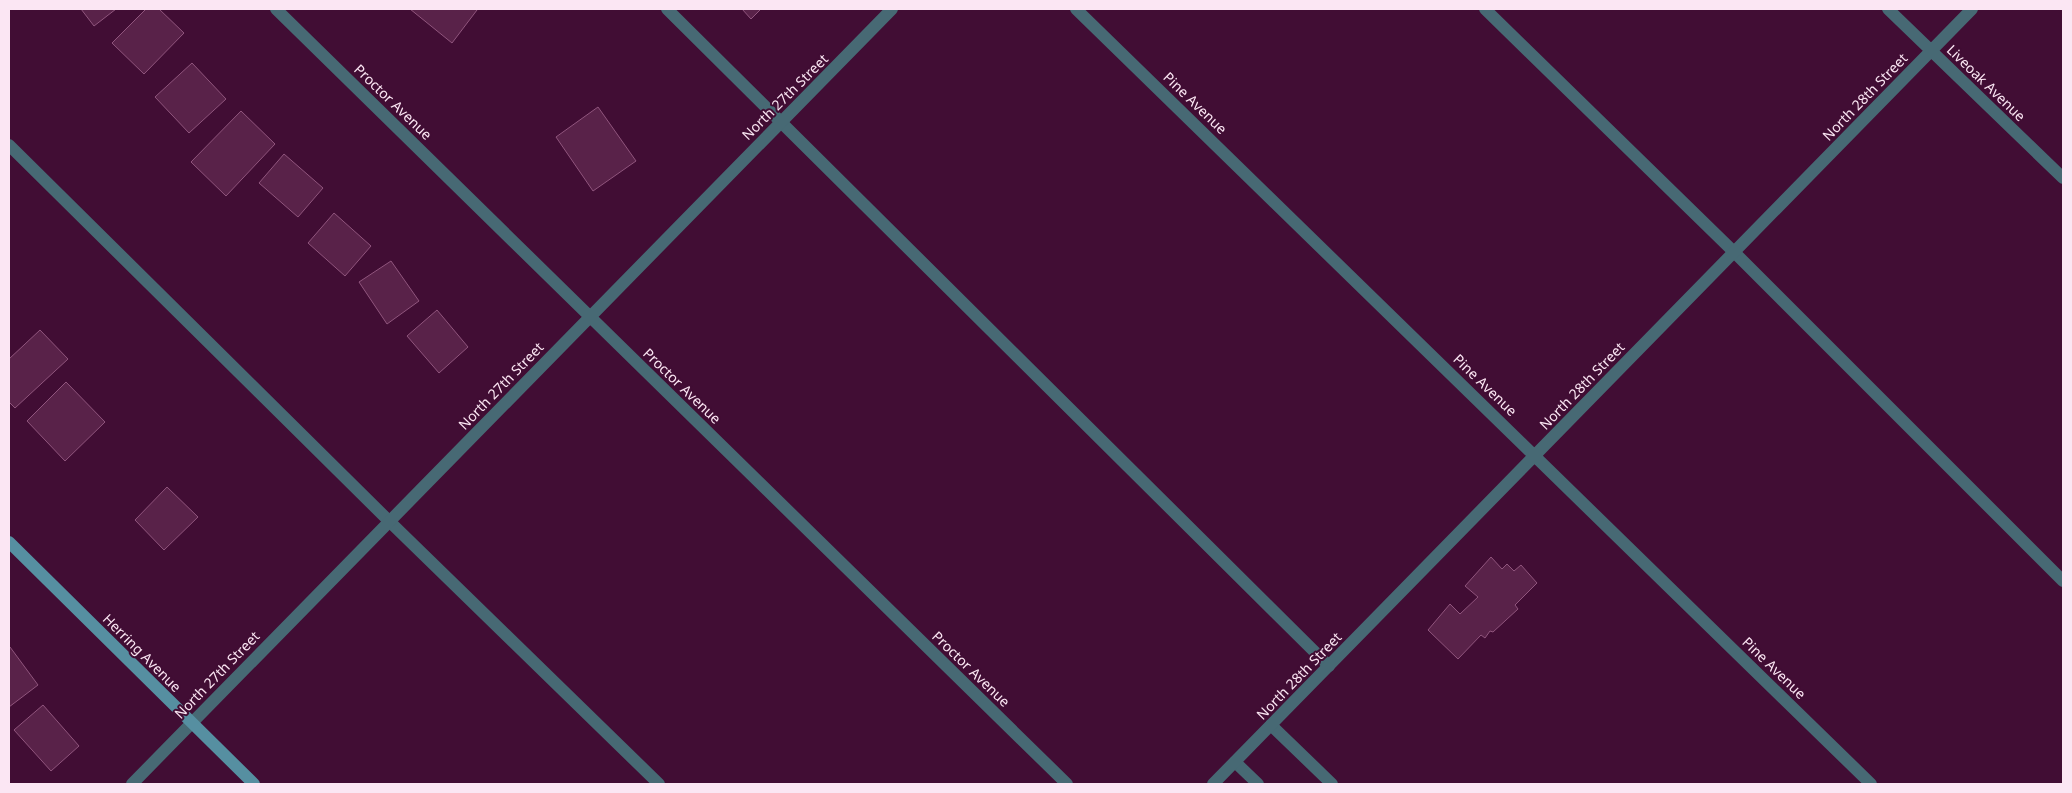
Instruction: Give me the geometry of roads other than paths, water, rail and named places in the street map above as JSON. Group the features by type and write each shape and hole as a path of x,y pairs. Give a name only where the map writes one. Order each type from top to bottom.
{"main road":[{"name":"Herring Avenue","path":"9,542 254,784"}],"street":[{"name":"Proctor Avenue","path":"276,9 1067,784"},
{"path":"667,9 1330,666"},
{"name":"North 27th Street","path":"132,784 892,9"},
{"name":"Pine Avenue","path":"1076,9 1536,455 1871,784"},
{"path":"1485,9 1734,252 2063,580"},
{"name":"Liveoak Avenue","path":"1888,9 2063,178"},
{"name":"North 28th Street","path":"1213,784 1972,9"},
{"path":"9,145 658,784"},
{"path":"1271,725 1332,784"},
{"path":"1235,762 1258,784"}]}
